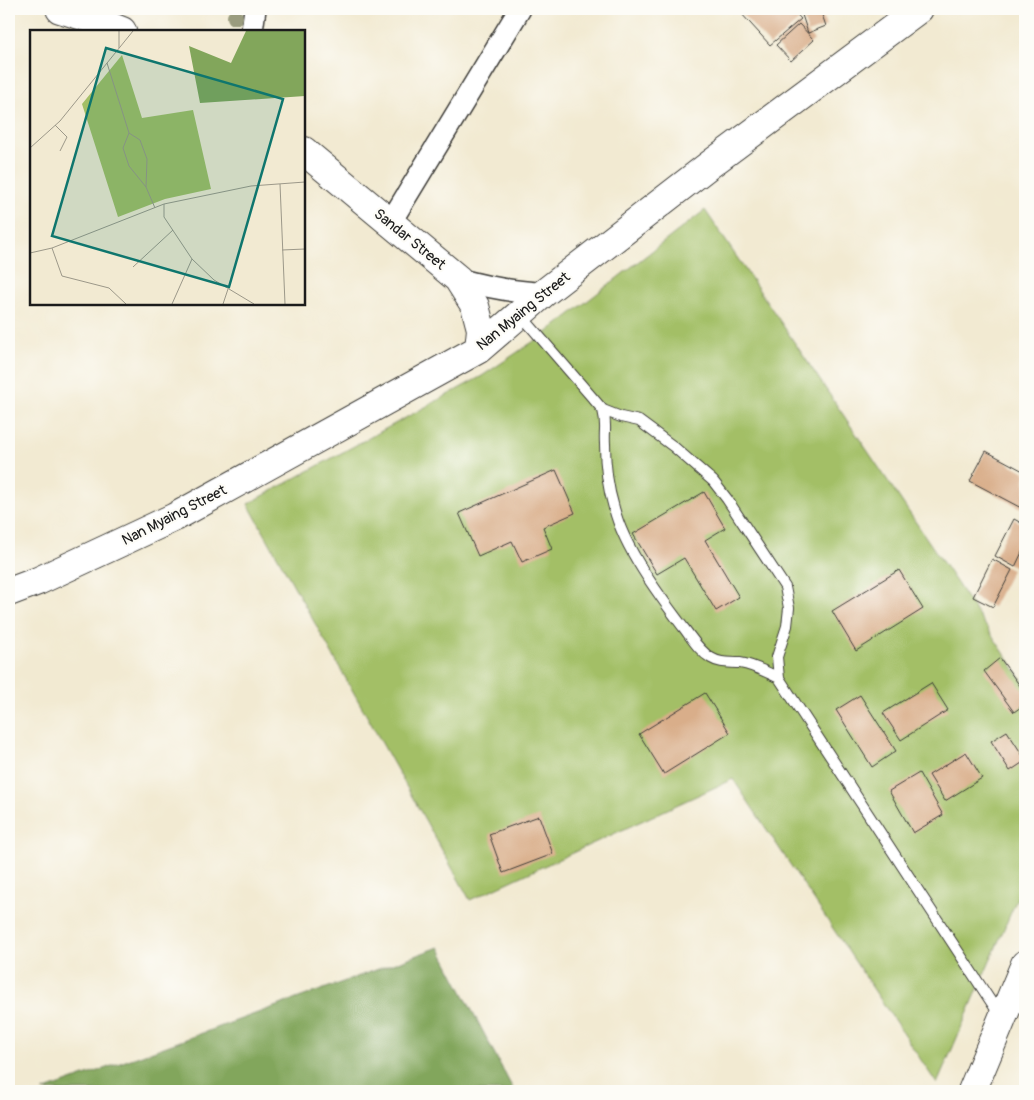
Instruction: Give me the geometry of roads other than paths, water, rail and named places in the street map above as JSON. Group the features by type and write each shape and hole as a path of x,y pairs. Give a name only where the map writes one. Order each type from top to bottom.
{"main road":[{"path":"60,9 120,30"},
{"name":"Nan Myaing Street","path":"9,592 38,581 175,517 479,349 544,293 708,166 918,9"},
{"name":"Sandar Street","path":"305,152 458,278 475,306 481,329 479,349"},
{"path":"972,1091 1025,964"}],"street":[{"path":"252,30 255,9"},
{"path":"390,223 520,9"},
{"path":"458,278 481,286 522,293 544,293"}],"lane":[{"path":"520,314 603,410 639,421 674,447 713,481 727,499 785,587 789,608 787,626 777,657 779,678 1002,1018"},
{"path":"603,410 606,424 606,468 614,510 625,536 644,571 668,608 694,641 710,657 724,664 756,667 779,678"}]}
